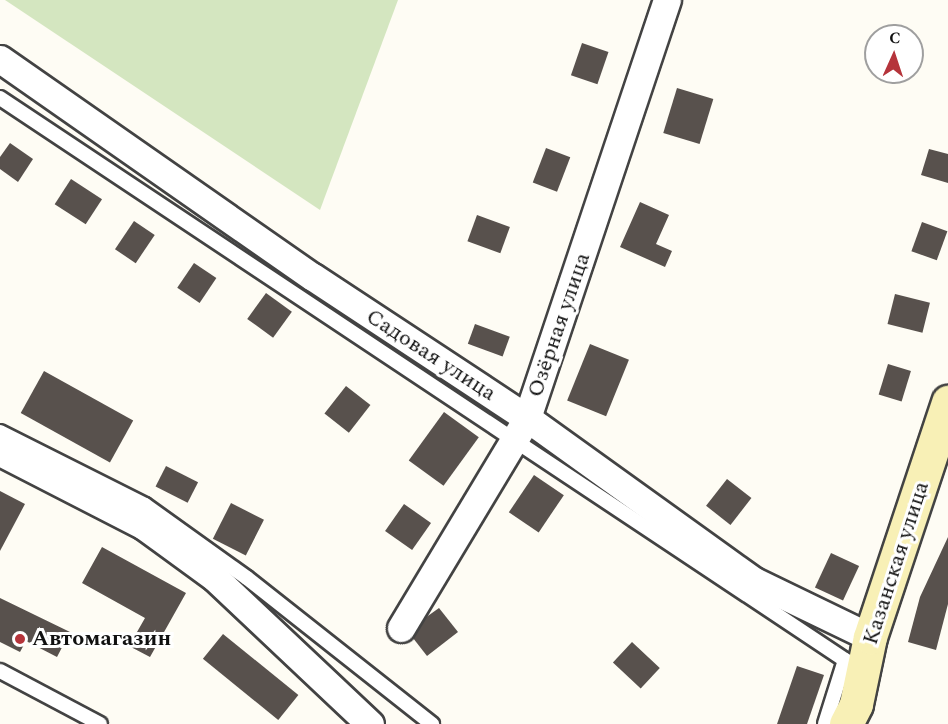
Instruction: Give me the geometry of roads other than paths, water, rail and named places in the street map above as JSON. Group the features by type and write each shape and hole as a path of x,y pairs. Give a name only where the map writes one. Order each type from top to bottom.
{"main road":[{"name":"Казанская улица","path":"846,724 856,704 870,637 948,402"}],"street":[{"name":"Озёрная улица","path":"401,628 521,429 667,0"},
{"name":"Садовая улица","path":"0,59 313,277 521,429 754,581 870,637"},
{"path":"0,452 144,526 215,578 370,724"}],"lane":[{"path":"0,98 521,429 845,660 825,724"},
{"path":"0,432 145,505 247,578 432,724"},
{"path":"0,671 100,724"}],"place":[{"name":"Автомагазин","path":"20,639"}]}
